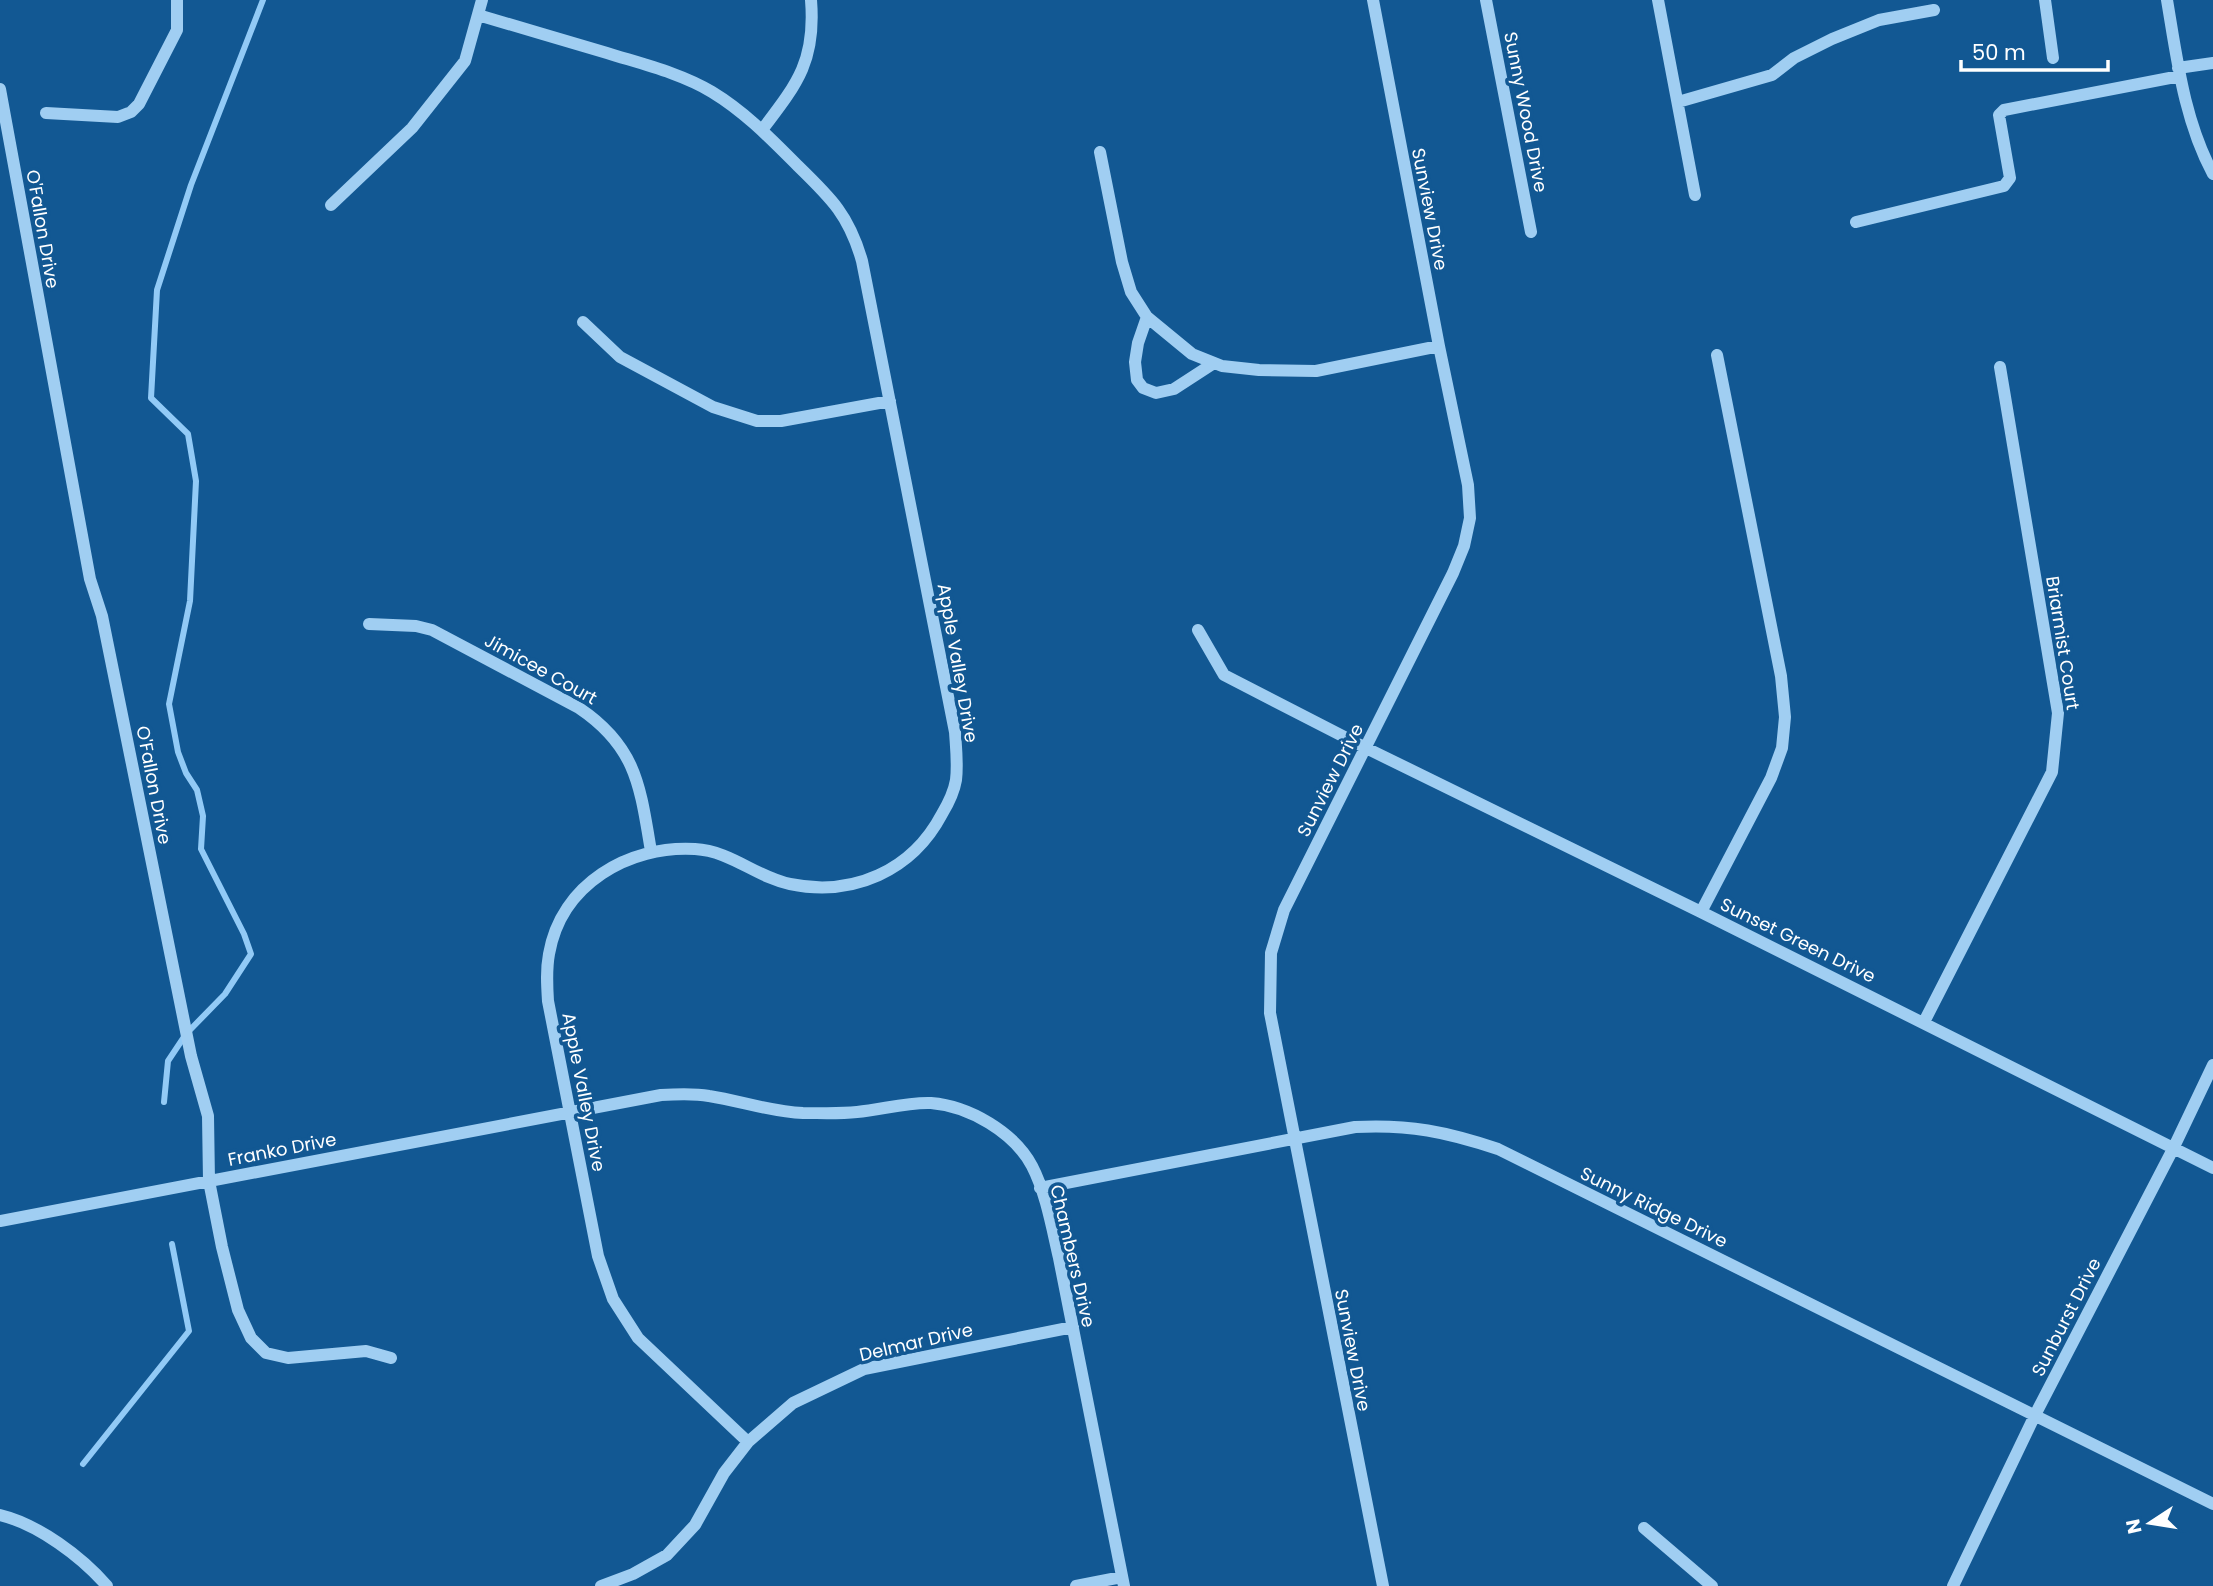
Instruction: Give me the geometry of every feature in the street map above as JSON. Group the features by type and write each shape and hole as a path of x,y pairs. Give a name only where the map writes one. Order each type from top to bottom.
{"street":[{"path":"46,113 117,117 131,112 139,104 177,30 177,0"},
{"path":"331,205 412,128 457,71 464,61 482,0"},
{"path":"762,130 795,86 808,58 813,26 811,0"},
{"name":"Sunview Drive","path":"1373,0 1468,485 1470,518 1464,546 1453,573 1284,910 1271,953 1270,1013 1383,1586"},
{"name":"Sunny Wood Drive","path":"1486,0 1531,232"},
{"path":"1658,0 1695,195"},
{"path":"2045,0 2053,58"},
{"path":"2167,0 2189,116 2213,174"},
{"path":"1678,102 1772,75 1794,58 1879,20 1934,10"},
{"name":"Apple Valley Drive","path":"478,15 676,75 710,91 762,130 824,191 847,219 862,261 955,732 956,781 950,800 933,832 917,850 897,866 873,879 855,885 813,888 786,883 717,853 697,849 651,851 635,855 611,867 592,881 563,916 555,933 547,974 548,1001 598,1256 613,1299 638,1338 748,1442"},
{"path":"1856,222 2004,186 2010,178 1999,115 2004,110 2213,63"},
{"name":"O'Fallon Drive","path":"0,89 90,579 102,616 191,1056 208,1116 209,1181 238,1310 251,1338 266,1353 288,1358 366,1351 391,1358"},
{"path":"1100,152 1122,262 1131,292 1147,317 1192,355 1222,366 1316,371 1439,346"},
{"path":"1147,317 1135,362 1137,380 1143,388 1156,393 1174,389 1214,363"},
{"path":"583,322 620,358 713,407 757,421 781,421 890,401"},
{"path":"1701,912 1771,778 1782,748 1785,717 1781,676 1717,355"},
{"name":"Briarmist Court","path":"1924,1022 2052,772 2058,713 2000,367"},
{"name":"Jimicee Court","path":"369,624 416,626 432,630 579,708 600,722 617,740 632,765 641,792 651,851"},
{"name":"Sunset Green Drive","path":"1198,630 1224,675 2213,1168"},
{"name":"Sunburst Drive","path":"1953,1586 2035,1415 2173,1149 2213,1065"},
{"name":"Chambers Drive","path":"571,1112 661,1095 685,1094 793,1112 858,1112 932,1103 976,1116 1017,1145 1032,1166 1054,1234 1123,1582"},
{"name":"Franko Drive","path":"0,1221 571,1112"},
{"name":"Sunny Ridge Drive","path":"1040,1188 1355,1127 1385,1125 1452,1134 1498,1149 2213,1504"},
{"name":"Delmar Drive","path":"601,1586 635,1580 667,1555 695,1525 724,1473 748,1442 793,1403 864,1370 1073,1327"},
{"path":"0,1515 15,1519 66,1549 96,1573 107,1586"},
{"path":"1644,1528 1712,1586"},
{"path":"1076,1586 1123,1582"}],"waterway":[{"path":"164,1102 168,1061 186,1034 225,994 251,954 244,934 201,849 203,816 197,790 186,773 178,752 169,704 190,601 196,481 188,434 151,398 157,290 191,185 263,0"},
{"path":"83,1464 189,1331 172,1244"}]}
